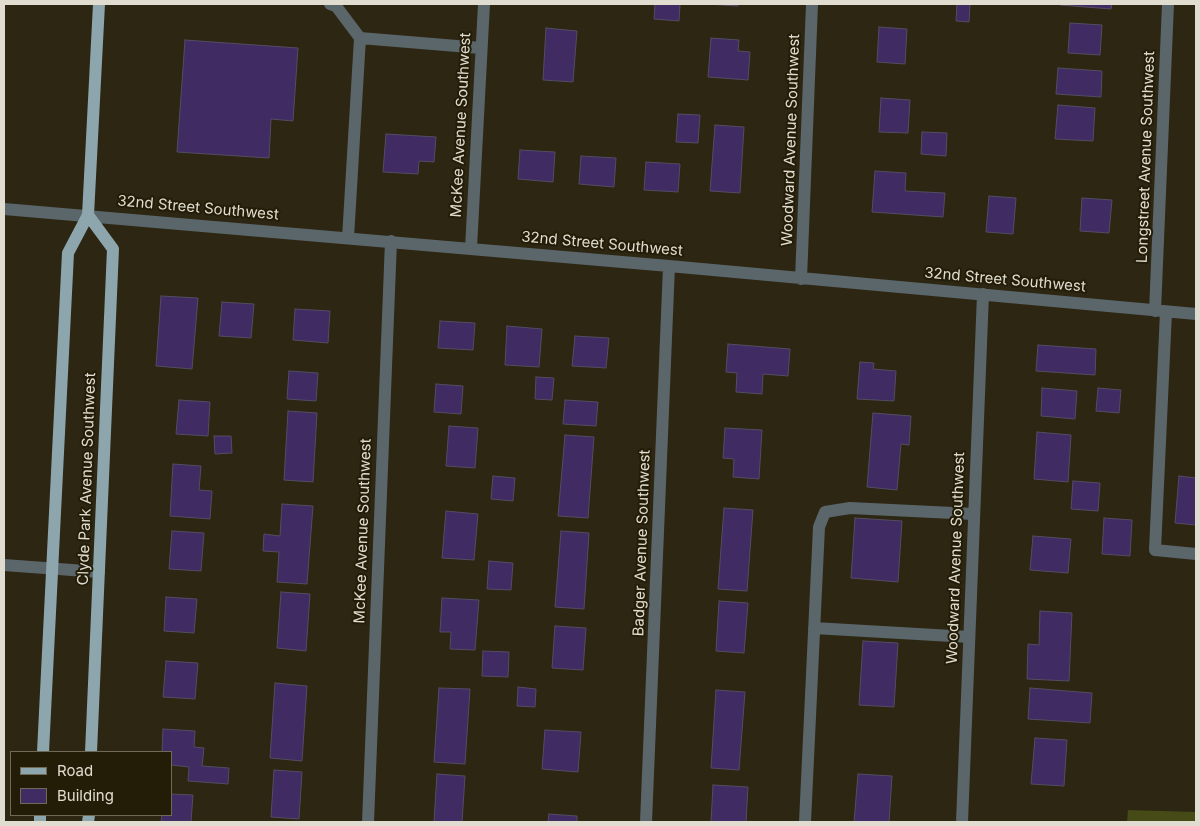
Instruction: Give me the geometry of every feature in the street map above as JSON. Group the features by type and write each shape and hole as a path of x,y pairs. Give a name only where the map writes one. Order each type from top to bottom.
{"main road":[{"name":"Clyde Park Avenue Southwest","path":"43,751 68,253 88,215 99,4"},
{"name":"Clyde Park Avenue Southwest","path":"88,215 113,249 91,751"}],"street":[{"path":"330,4 336,6 360,38 348,238"},
{"name":"McKee Avenue Southwest","path":"471,248 484,4"},
{"name":"Woodward Avenue Southwest","path":"801,278 812,4"},
{"name":"Longstreet Avenue Southwest","path":"1168,4 1155,550 1196,554"},
{"path":"360,38 481,48"},
{"name":"32nd Street Southwest","path":"4,208 471,248 1196,314"},
{"name":"McKee Avenue Southwest","path":"368,822 391,242"},
{"name":"Badger Avenue Southwest","path":"646,822 669,266"},
{"name":"Woodward Avenue Southwest","path":"962,822 983,294"},
{"path":"805,822 819,527 825,512 850,508 974,514"},
{"path":"4,565 99,572"},
{"path":"814,628 969,637"}],"green space":[{"path":"1128,810 1196,812 1196,822 1127,822"}],"building":[{"path":"655,4 680,4 679,21 654,19"},
{"path":"707,4 738,4 738,6"},
{"path":"957,4 970,4 969,22 956,21"},
{"path":"1060,4 1112,4 1111,9"},
{"path":"1070,23 1102,25 1100,55 1068,53"},
{"path":"879,27 907,29 905,64 877,62"},
{"path":"546,28 577,31 573,82 543,80"},
{"path":"711,38 739,40 738,51 750,52 748,80 708,77"},
{"path":"185,40 298,48 293,121 271,119 269,158 177,152"},
{"path":"1058,68 1102,71 1101,97 1056,94"},
{"path":"881,98 910,100 908,133 879,132"},
{"path":"1058,105 1095,108 1093,141 1055,139"},
{"path":"678,114 700,115 698,143 676,142"},
{"path":"715,125 744,127 740,193 710,191"},
{"path":"922,132 947,133 946,156 921,154"},
{"path":"386,134 436,137 434,162 419,161 418,174 383,172"},
{"path":"520,150 555,152 553,182 518,179"},
{"path":"581,156 616,158 614,187 579,184"},
{"path":"646,162 680,164 678,192 644,190"},
{"path":"875,171 906,173 905,191 945,193 943,217 872,212"},
{"path":"989,196 1016,198 1013,234 986,232"},
{"path":"1082,198 1112,200 1109,233 1080,231"},
{"path":"161,296 198,298 192,369 156,366"},
{"path":"222,302 254,304 251,338 219,336"},
{"path":"295,309 330,311 328,343 293,340"},
{"path":"440,321 475,323 473,350 438,348"},
{"path":"507,326 542,329 539,367 505,365"},
{"path":"575,336 609,338 606,368 572,366"},
{"path":"728,344 790,349 788,376 763,374 762,394 736,392 737,373 726,372"},
{"path":"1038,345 1096,349 1095,375 1036,371"},
{"path":"860,362 874,363 873,369 896,371 894,401 857,399"},
{"path":"289,371 318,373 316,401 287,399"},
{"path":"536,377 554,378 552,400 535,399"},
{"path":"436,384 463,386 461,414 434,412"},
{"path":"1042,388 1077,391 1075,419 1041,416"},
{"path":"1098,388 1121,390 1119,413 1096,411"},
{"path":"179,400 210,402 208,436 176,434"},
{"path":"565,400 598,402 596,426 563,424"},
{"path":"288,411 317,413 313,482 284,480"},
{"path":"873,413 911,416 909,445 901,444 897,490 867,487"},
{"path":"449,426 478,428 475,468 446,466"},
{"path":"725,428 762,430 759,479 733,477 734,459 723,458"},
{"path":"1037,432 1071,435 1068,482 1034,479"},
{"path":"565,435 594,437 588,518 558,516"},
{"path":"214,436 231,436 232,453 215,454"},
{"path":"173,464 201,466 199,490 212,491 210,519 170,516"},
{"path":"493,476 515,478 513,501 491,499"},
{"path":"1179,476 1196,478 1196,525 1175,523"},
{"path":"1073,481 1100,483 1098,511 1071,509"},
{"path":"282,504 313,506 307,584 277,582 279,552 263,551 264,534 280,536"},
{"path":"724,508 753,510 747,591 718,589"},
{"path":"446,511 478,514 474,560 442,558"},
{"path":"855,518 902,521 898,582 851,578"},
{"path":"1104,518 1132,520 1130,556 1102,554"},
{"path":"172,531 204,533 201,571 169,569"},
{"path":"561,531 589,533 584,609 555,607"},
{"path":"1033,536 1071,539 1068,573 1030,570"},
{"path":"489,561 513,563 511,590 487,589"},
{"path":"281,592 310,594 306,651 277,648"},
{"path":"166,597 197,599 194,633 164,631"},
{"path":"442,598 479,600 475,650 450,649 451,632 440,632"},
{"path":"719,601 748,603 744,653 716,651"},
{"path":"1040,611 1072,613 1069,681 1027,679 1028,644 1039,645"},
{"path":"555,626 586,628 583,670 552,668"},
{"path":"863,641 898,643 894,707 859,705"},
{"path":"483,651 509,652 508,677 482,676"},
{"path":"166,661 198,663 195,699 163,697"},
{"path":"275,683 307,686 302,761 270,758"},
{"path":"518,687 536,689 535,707 517,706"},
{"path":"439,688 470,689 465,764 434,762"},
{"path":"1030,688 1092,693 1090,723 1028,719"},
{"path":"716,690 745,692 739,770 711,768"},
{"path":"163,729 195,731 194,747 204,748 202,766 229,768 228,784 188,781 189,767 172,765 172,751 162,751"},
{"path":"545,730 581,732 578,772 542,769"},
{"path":"1035,738 1067,740 1064,786 1031,784"},
{"path":"274,770 302,772 299,819 271,817"},
{"path":"437,774 465,776 462,822 434,822"},
{"path":"858,774 892,776 889,822 854,822"},
{"path":"713,785 748,787 746,822 711,822"},
{"path":"172,794 193,795 191,822 161,822 162,816 172,816"},
{"path":"549,814 577,816 577,822 548,822"}]}
